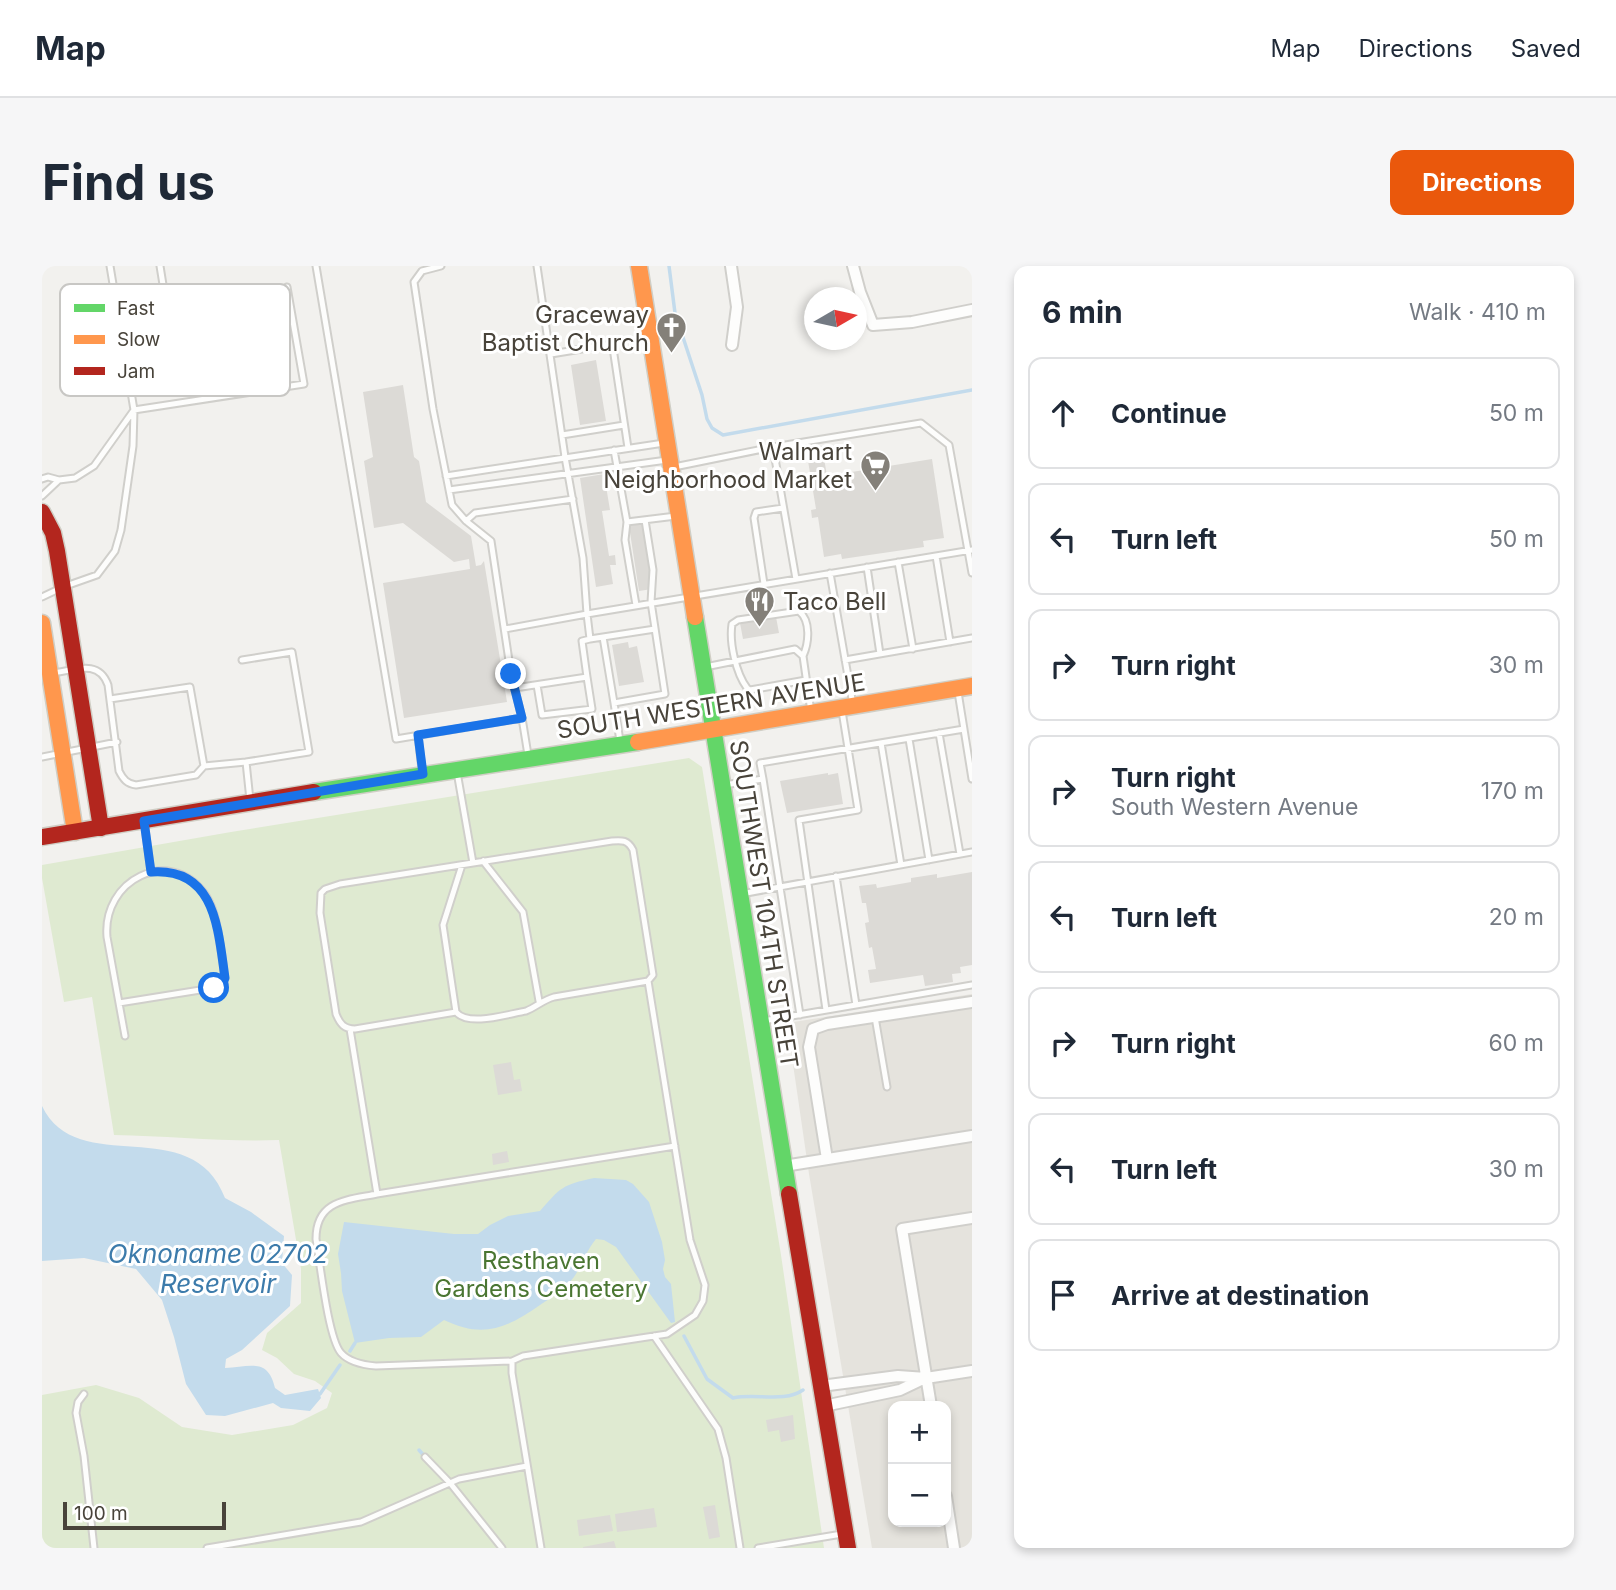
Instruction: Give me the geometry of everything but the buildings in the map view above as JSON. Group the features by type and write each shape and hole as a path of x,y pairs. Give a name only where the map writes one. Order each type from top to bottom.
{"main road":[{"name":"SOUTHWEST 104TH STREET","path":"639,266 721,786 847,1541"},
{"path":"42,512 53,533 101,828"},
{"path":"42,623 75,832"},
{"name":"SOUTH WESTERN AVENUE","path":"42,837 965,688"}],"street":[{"path":"731,266 737,307 732,345"},
{"path":"853,266 873,325 972,310"},
{"path":"827,1159 809,1047 813,1029 827,1024 972,1002"},
{"path":"784,1166 972,1136"},
{"path":"930,1401 902,1229 972,1218"},
{"path":"821,1386 898,1376 926,1378 972,1371"},
{"path":"824,1406 900,1390 926,1378"},
{"path":"951,1527 954,1548"}],"lane":[{"path":"110,266 113,284"},
{"path":"160,266 163,284"},
{"path":"316,266 396,739 522,718"},
{"path":"441,266 422,271 414,282 446,476 452,505 466,521 491,541 528,758"},
{"path":"537,266 583,558 590,639"},
{"path":"290,304 304,384 290,386"},
{"path":"551,354 606,345 612,348 628,448"},
{"path":"42,597 97,575 115,551 121,530 131,464 134,410 132,396"},
{"path":"42,479 75,478 94,466 134,410 226,396"},
{"path":"449,490 617,467 670,464 921,423 949,445 972,573"},
{"path":"562,435 624,425"},
{"path":"446,476 667,442"},
{"path":"773,447 796,579"},
{"path":"614,450 627,522 625,540 636,605"},
{"path":"42,496 59,480"},
{"path":"466,521 475,513 573,499"},
{"path":"764,584 754,518 756,512 783,508"},
{"path":"627,522 678,516"},
{"path":"614,703 665,694 655,629 653,570 645,520"},
{"path":"505,629 970,550"},
{"path":"936,556 950,642"},
{"path":"898,562 914,649"},
{"path":"867,567 880,654"},
{"path":"826,1010 799,820 858,810 848,749 845,660 830,573"},
{"path":"806,680 750,690 744,685 736,661 731,633 734,621 794,610 804,615 809,639 803,656 811,713"},
{"path":"537,685 542,715 592,709 582,641 655,629"},
{"path":"603,637 620,744"},
{"path":"845,660 972,638"},
{"path":"702,667 795,649 803,656"},
{"path":"50,674 89,668 102,672 108,685 119,771 123,779 136,786 195,775 204,766 309,752 292,652 242,660"},
{"path":"514,688 587,677"},
{"path":"110,699 190,687 204,766"},
{"path":"965,688 964,729 972,779"},
{"path":"800,1015 760,763 964,729"},
{"path":"939,733 960,855"},
{"path":"418,735 423,774"},
{"path":"909,738 929,860"},
{"path":"42,757 117,742"},
{"path":"881,743 901,865"},
{"path":"246,762 250,804"},
{"path":"457,768 473,863"},
{"path":"721,786 762,779"},
{"path":"144,821 151,872"},
{"path":"456,1013 349,1029 341,1024 336,1014 320,913 321,893 340,884 612,841 627,842 635,856 653,975 648,981 554,996 539,1001 526,1011 464,1019 456,1013 443,925 462,865"},
{"path":"739,894 972,852"},
{"path":"483,861 523,912 539,1001"},
{"path":"119,1003 219,987 224,982 215,915 203,891 186,878 166,872 151,872 138,876 121,889 113,900 108,914 107,937 124,1036"},
{"path":"836,876 856,1005"},
{"path":"648,981 676,1146 690,1240 703,1274 706,1293 695,1315 667,1335 523,1356 512,1361 376,1366 365,1365 341,1353 332,1331 316,1239 318,1222 326,1210 337,1203 377,1194 676,1146"},
{"path":"760,1022 972,985"},
{"path":"875,1017 887,1087"},
{"path":"349,1029 377,1194"},
{"path":"654,1336 718,1429 726,1458 740,1548"},
{"path":"512,1361 541,1548"},
{"path":"84,1394 78,1402 76,1413 84,1456 94,1548"},
{"path":"425,1457 450,1483 502,1548"},
{"path":"207,1548 361,1522 459,1479 527,1466"},
{"path":"271,1538 273,1548"},
{"path":"758,1548 847,1541"}],"shaded area":[{"path":"972,994 972,1548 872,1548 809,1174 787,1023"}],"green space":[{"name":"Resthaven Gardens Cemetery","path":"689,758 702,767 781,1255 824,1548 42,1548 42,1395 96,1385 139,1398 182,1427 232,1435 293,1425 327,1408 332,1393 315,1381 294,1374 277,1358 262,1350 267,1333 301,1303 301,1269 279,1140 114,1135 92,997 64,1002 42,865"}],"water":[{"name":"Oknoname 02702 Reservoir","path":"42,1106 59,1128 81,1139 162,1150 187,1157 209,1172 225,1198 251,1212 284,1236 282,1263 292,1275 290,1306 242,1350 226,1359 225,1368 262,1368 272,1378 275,1388 285,1395 318,1389 321,1398 310,1411 281,1408 273,1403 225,1416 206,1415 186,1384 162,1300 136,1269 84,1258 42,1261"},
{"path":"594,1178 626,1180 649,1202 662,1242 665,1260 663,1269 671,1284 675,1322 671,1323 616,1247 596,1239 567,1285 517,1320 483,1330 458,1326 444,1320 421,1337 355,1343 342,1291 338,1254 344,1222 454,1234 478,1234 508,1216 540,1211 563,1188"}],"waterway":[{"path":"669,266 675,313 702,395 707,419 712,428 723,435 972,390"},
{"path":"684,1336 707,1379 733,1398 787,1396 803,1390"},
{"path":"350,1351 355,1343"},
{"path":"316,1396 340,1365"},
{"path":"419,1450 426,1458"}],"traffic: fast":[{"path":"695,617 789,1194"},
{"path":"314,792 638,742"}],"traffic: slow":[{"path":"639,266 695,617"},
{"path":"42,623 75,832"},
{"path":"638,742 972,686"}],"traffic: jam":[{"path":"42,512 53,533 57,551 101,828"},
{"path":"42,837 314,792"},
{"path":"789,1194 848,1548"}],"place":[{"name":"Graceway Baptist Church","path":"672,355"},
{"name":"Walmart Neighborhood Market","path":"875,492"},
{"name":"Taco Bell","path":"760,628"}],"route":[{"path":"214,988 222,985 225,978 212,906 203,891 186,878 166,872 151,872 144,821 423,774 418,735 522,718 511,674"}]}
